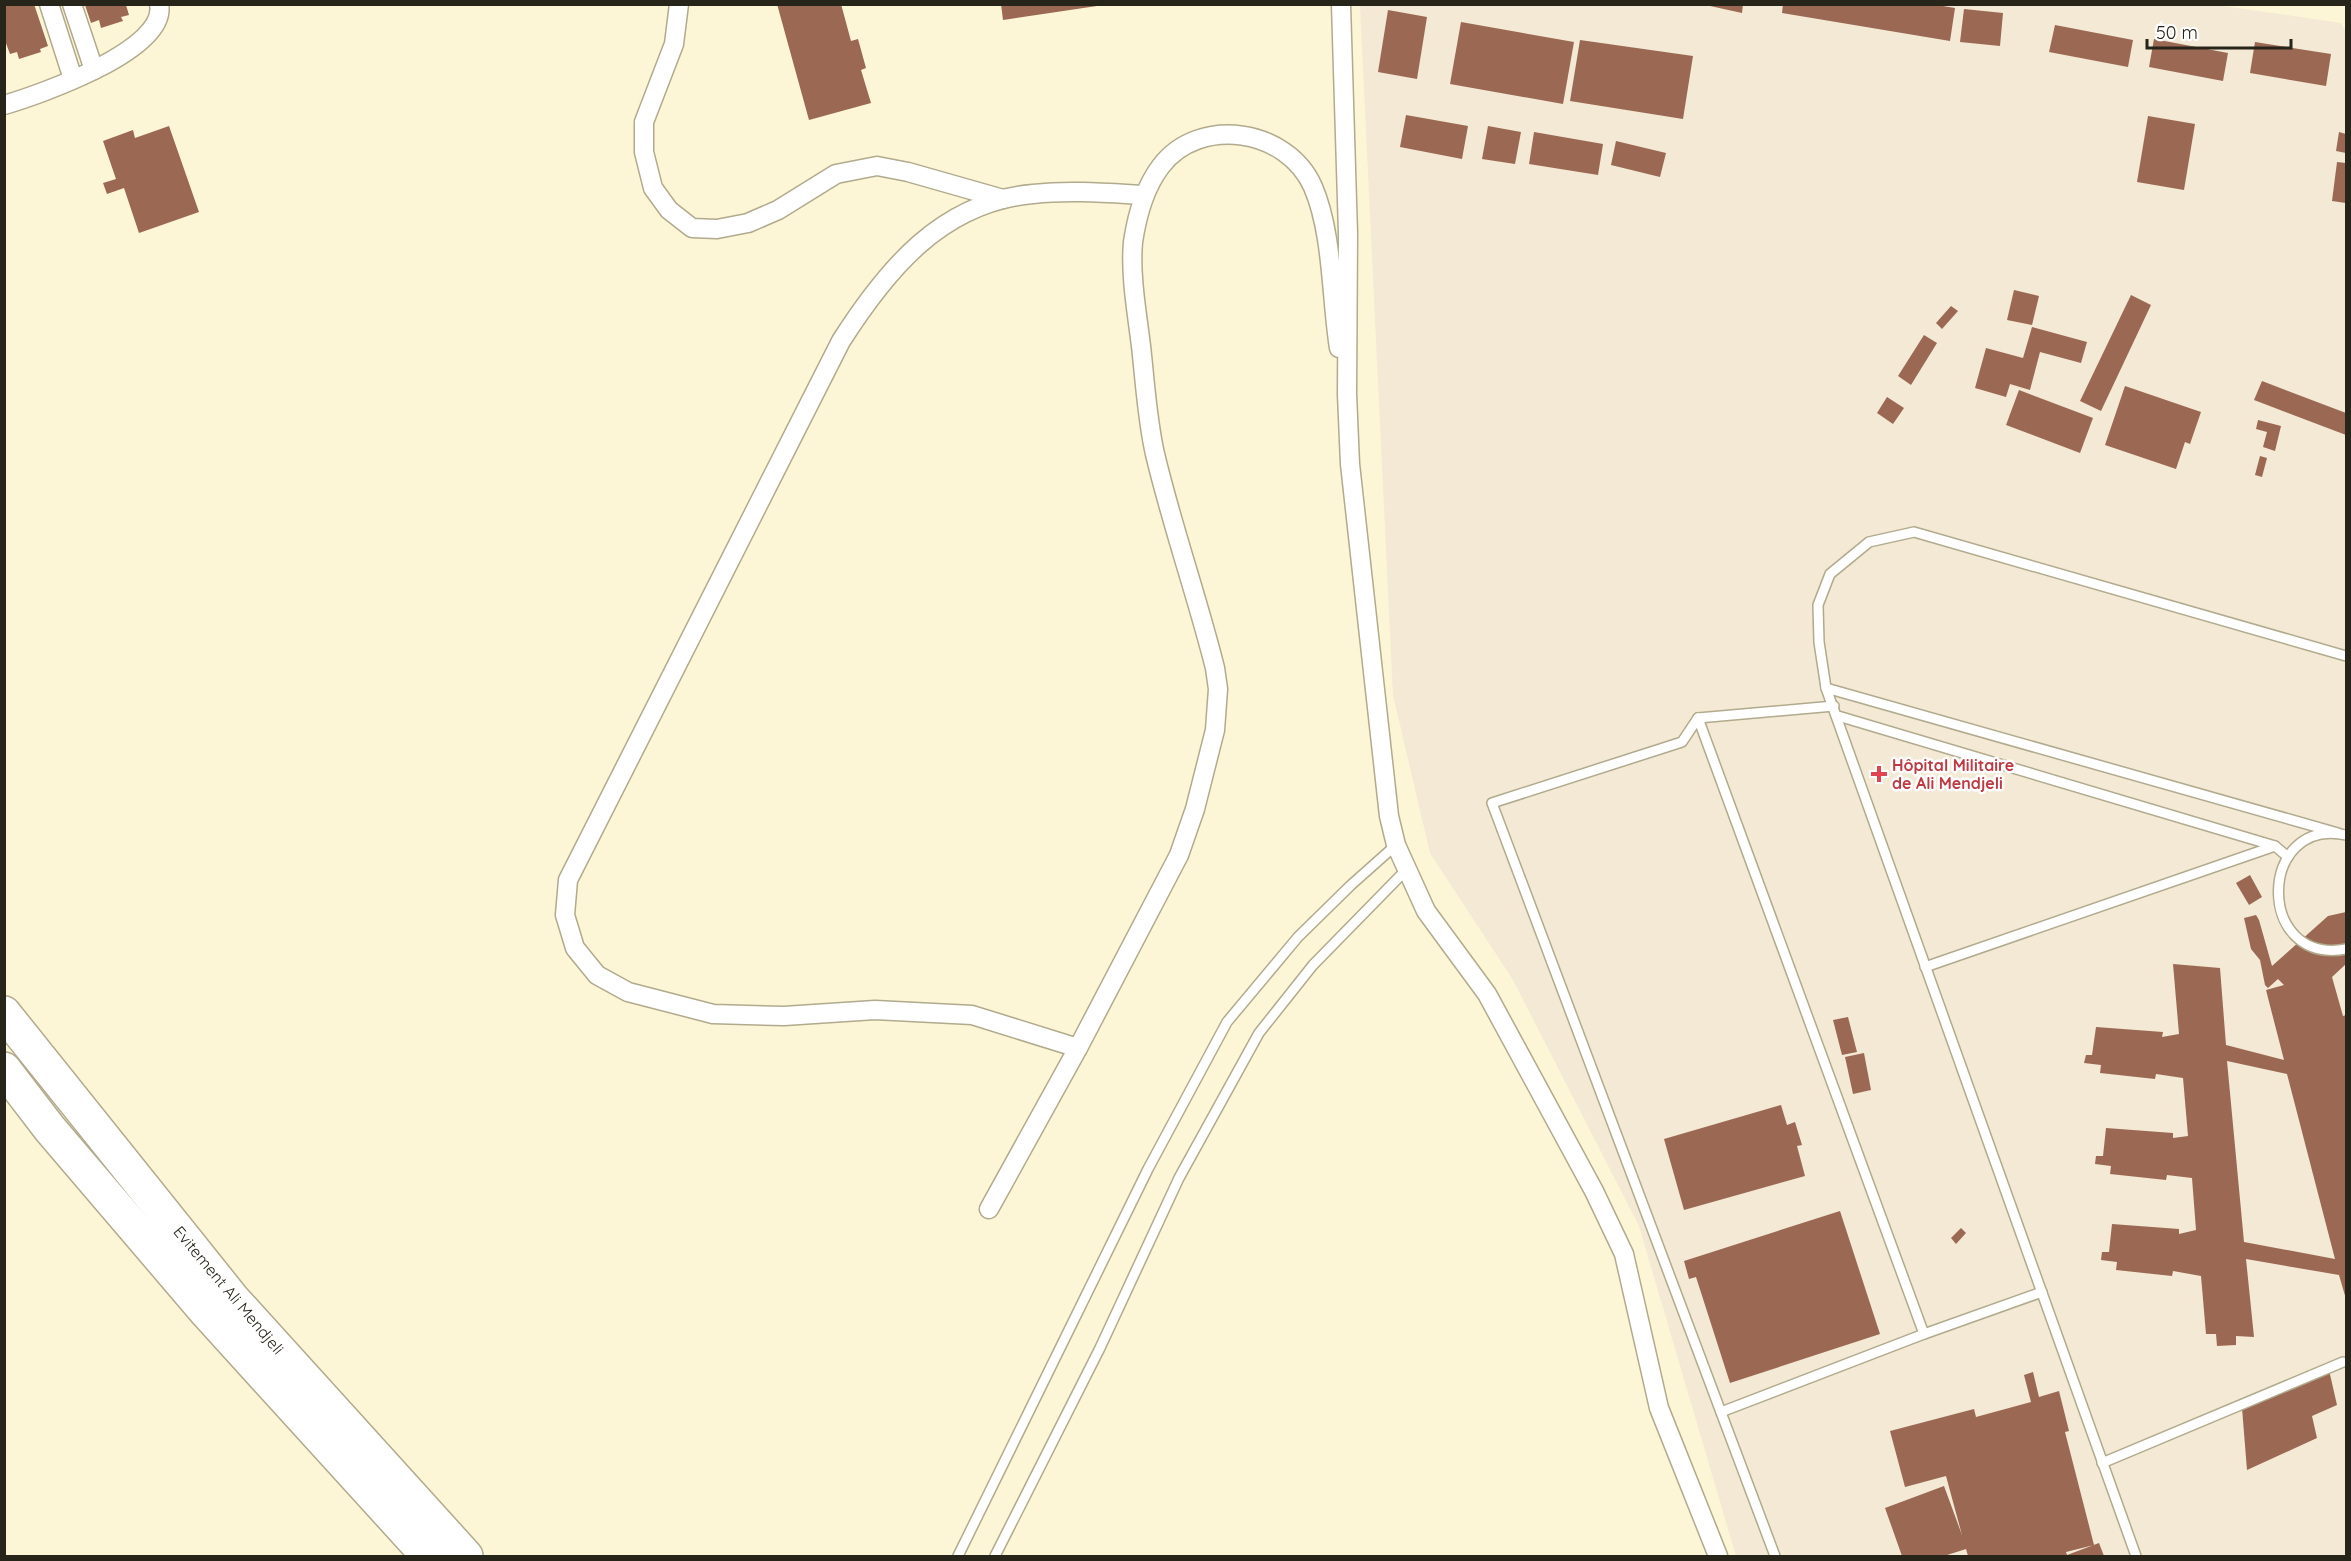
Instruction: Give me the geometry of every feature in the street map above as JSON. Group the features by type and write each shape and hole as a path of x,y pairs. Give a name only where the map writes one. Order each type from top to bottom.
{"highway":[{"name":"Evitement Ali Mendjeli","path":"4,1013 233,1299 466,1557"},
{"name":"Evitement Ali Mendjeli","path":"4,1069 50,1129 214,1321 428,1557"}],"street":[{"path":"49,4 73,79"},
{"path":"72,4 94,70"},
{"path":"4,105 94,70 139,43 154,28 160,11 159,4"},
{"path":"679,4 674,44 644,122 644,152 653,188 669,210 692,228 717,229 748,223 778,210 836,174 877,166 908,172 1004,199"},
{"path":"1341,4 1348,234 1347,394 1357,539 1389,816 1396,845 1426,911 1487,994 1594,1191 1624,1254 1659,1408 1718,1557"},
{"path":"988,1209 1078,1048 1179,855 1195,809 1218,709 1215,668 1154,452 1136,307 1133,243 1143,195 1162,164 1190,142 1221,134 1260,139 1288,154 1312,186 1325,234 1334,320 1347,394"},
{"path":"1078,1048 972,1015 875,1010 784,1016 713,1014 628,992 597,975 575,948 565,915 568,880 841,341 894,266 930,235 964,213 1004,199 1064,192 1143,195"}],"lane":[{"path":"2136,1557 1925,967 1838,716 1826,688 1819,642 1818,605 1830,574 1869,542 1914,532 2346,656"},
{"path":"1826,688 2342,834"},
{"path":"1698,718 1834,706"},
{"path":"1838,716 2275,846 2288,857"},
{"path":"1698,718 1924,1334"},
{"path":"1698,718 1682,742 1492,803 1775,1557"},
{"path":"2342,834 2319,835 2302,843 2288,857 2279,874 2276,894 2280,913 2290,930 2306,943 2324,950 2346,949"},
{"path":"958,1557 1148,1169 1227,1022 1298,937 1396,845"},
{"path":"1925,967 2275,846"},
{"path":"995,1557 1100,1348 1179,1178 1259,1033 1313,965 1407,869"},
{"path":"1721,1412 1924,1334 2042,1292"},
{"path":"2103,1463 2343,1362"}],"shaded area":[{"name":"Hôpital Militaire de Ali Mendjeli","path":"2209,4 2341,23 2346,32 2346,1556 1736,1556 1639,1226 1513,980 1430,853 1393,695 1360,5"}],"building":[{"path":"4,4 34,4 48,46 40,49 41,52 19,59 17,52 10,54 4,38"},
{"path":"777,4 841,4 851,41 858,39 866,68 861,70 871,103 809,120"},
{"path":"1001,4 1097,4 1097,6 1003,20"},
{"path":"1701,4 1743,4 1742,13"},
{"path":"1783,4 1931,4 1955,8 1950,41 1782,13"},
{"path":"85,5 126,5 129,15 121,17 123,21 101,28 99,20 91,23"},
{"path":"1964,9 2003,13 2000,46 1960,42"},
{"path":"1388,10 1427,17 1417,79 1378,72"},
{"path":"1461,22 1574,42 1563,104 1450,84"},
{"path":"2055,25 2133,40 2128,67 2049,52"},
{"path":"2154,39 2228,53 2223,81 2149,67"},
{"path":"1580,40 1693,56 1683,119 1570,101"},
{"path":"2255,42 2331,54 2326,86 2250,73"},
{"path":"1406,115 1468,126 1462,159 1400,147"},
{"path":"2148,116 2195,124 2184,190 2137,182"},
{"path":"169,126 199,212 139,233 124,188 107,194 103,183 116,179 103,141 133,130 135,138"},
{"path":"1488,126 1521,132 1515,164 1482,159"},
{"path":"1534,132 1603,144 1598,175 1529,164"},
{"path":"2339,132 2346,134 2346,153 2336,151"},
{"path":"1616,141 1666,153 1660,177 1611,165"},
{"path":"2337,162 2346,163 2346,203 2332,201"},
{"path":"2014,290 2039,296 2032,325 2007,320"},
{"path":"2131,295 2151,305 2101,411 2080,401"},
{"path":"1951,306 1958,311 1942,329 1936,323"},
{"path":"2032,327 2087,342 2081,363 2040,352 2030,390 2010,384 2006,397 1975,388 1986,348 2023,358"},
{"path":"1924,335 1937,343 1911,385 1898,376"},
{"path":"2262,381 2346,413 2346,435 2254,400"},
{"path":"2125,386 2201,412 2190,444 2185,442 2176,469 2105,445"},
{"path":"2019,390 2093,418 2080,453 2006,425"},
{"path":"1887,397 1904,408 1893,424 1877,413"},
{"path":"2258,420 2281,426 2275,451 2263,447 2267,432 2256,429"},
{"path":"2260,456 2267,458 2262,477 2255,475"},
{"path":"2250,875 2262,897 2249,905 2236,883"},
{"path":"2346,912 2346,964 2332,977 2343,1016 2346,1015 2346,1299 2339,1275 2246,1259 2254,1337 2236,1336 2236,1345 2217,1346 2216,1334 2206,1334 2201,1276 2173,1271 2172,1276 2116,1270 2117,1262 2101,1260 2102,1252 2109,1252 2112,1224 2179,1229 2179,1234 2196,1230 2192,1178 2167,1175 2166,1180 2110,1174 2111,1166 2095,1164 2096,1156 2103,1156 2106,1128 2173,1133 2173,1138 2188,1136 2183,1078 2156,1074 2155,1079 2100,1073 2101,1065 2084,1063 2086,1055 2092,1055 2096,1027 2163,1032 2162,1037 2179,1034 2173,964 2220,968 2226,1045 2284,1060 2266,990 2284,985 2278,979 2268,988 2265,985 2260,960 2251,949 2244,918 2256,915 2259,920 2272,966 2328,916","holes":["2227,1061 2287,1074 2335,1259 2244,1242"]},
{"path":"1848,1017 1857,1052 1842,1055 1833,1020"},
{"path":"1864,1053 1871,1090 1853,1094 1845,1057"},
{"path":"1781,1105 1787,1125 1795,1122 1802,1145 1797,1146 1805,1176 1684,1210 1664,1139"},
{"path":"1840,1211 1880,1334 1730,1383 1696,1277 1689,1279 1684,1261"},
{"path":"1961,1228 1966,1233 1956,1244 1951,1238"},
{"path":"2329,1370 2337,1405 2312,1416 2317,1438 2247,1470 2242,1408"},
{"path":"2033,1372 2039,1397 2059,1391 2069,1431 2065,1432 2094,1545 2099,1543 2104,1556 1968,1556 1966,1549 1944,1556 1902,1556 1885,1508 1944,1486 1962,1535 1946,1476 1905,1487 1890,1431 1974,1409 1976,1417 2031,1402 2024,1375","holes":["2093,1545 2067,1555 2066,1552"]}],"place":[{"name":"Hôpital Militaire de Ali Mendjeli","path":"1879,774"}]}
